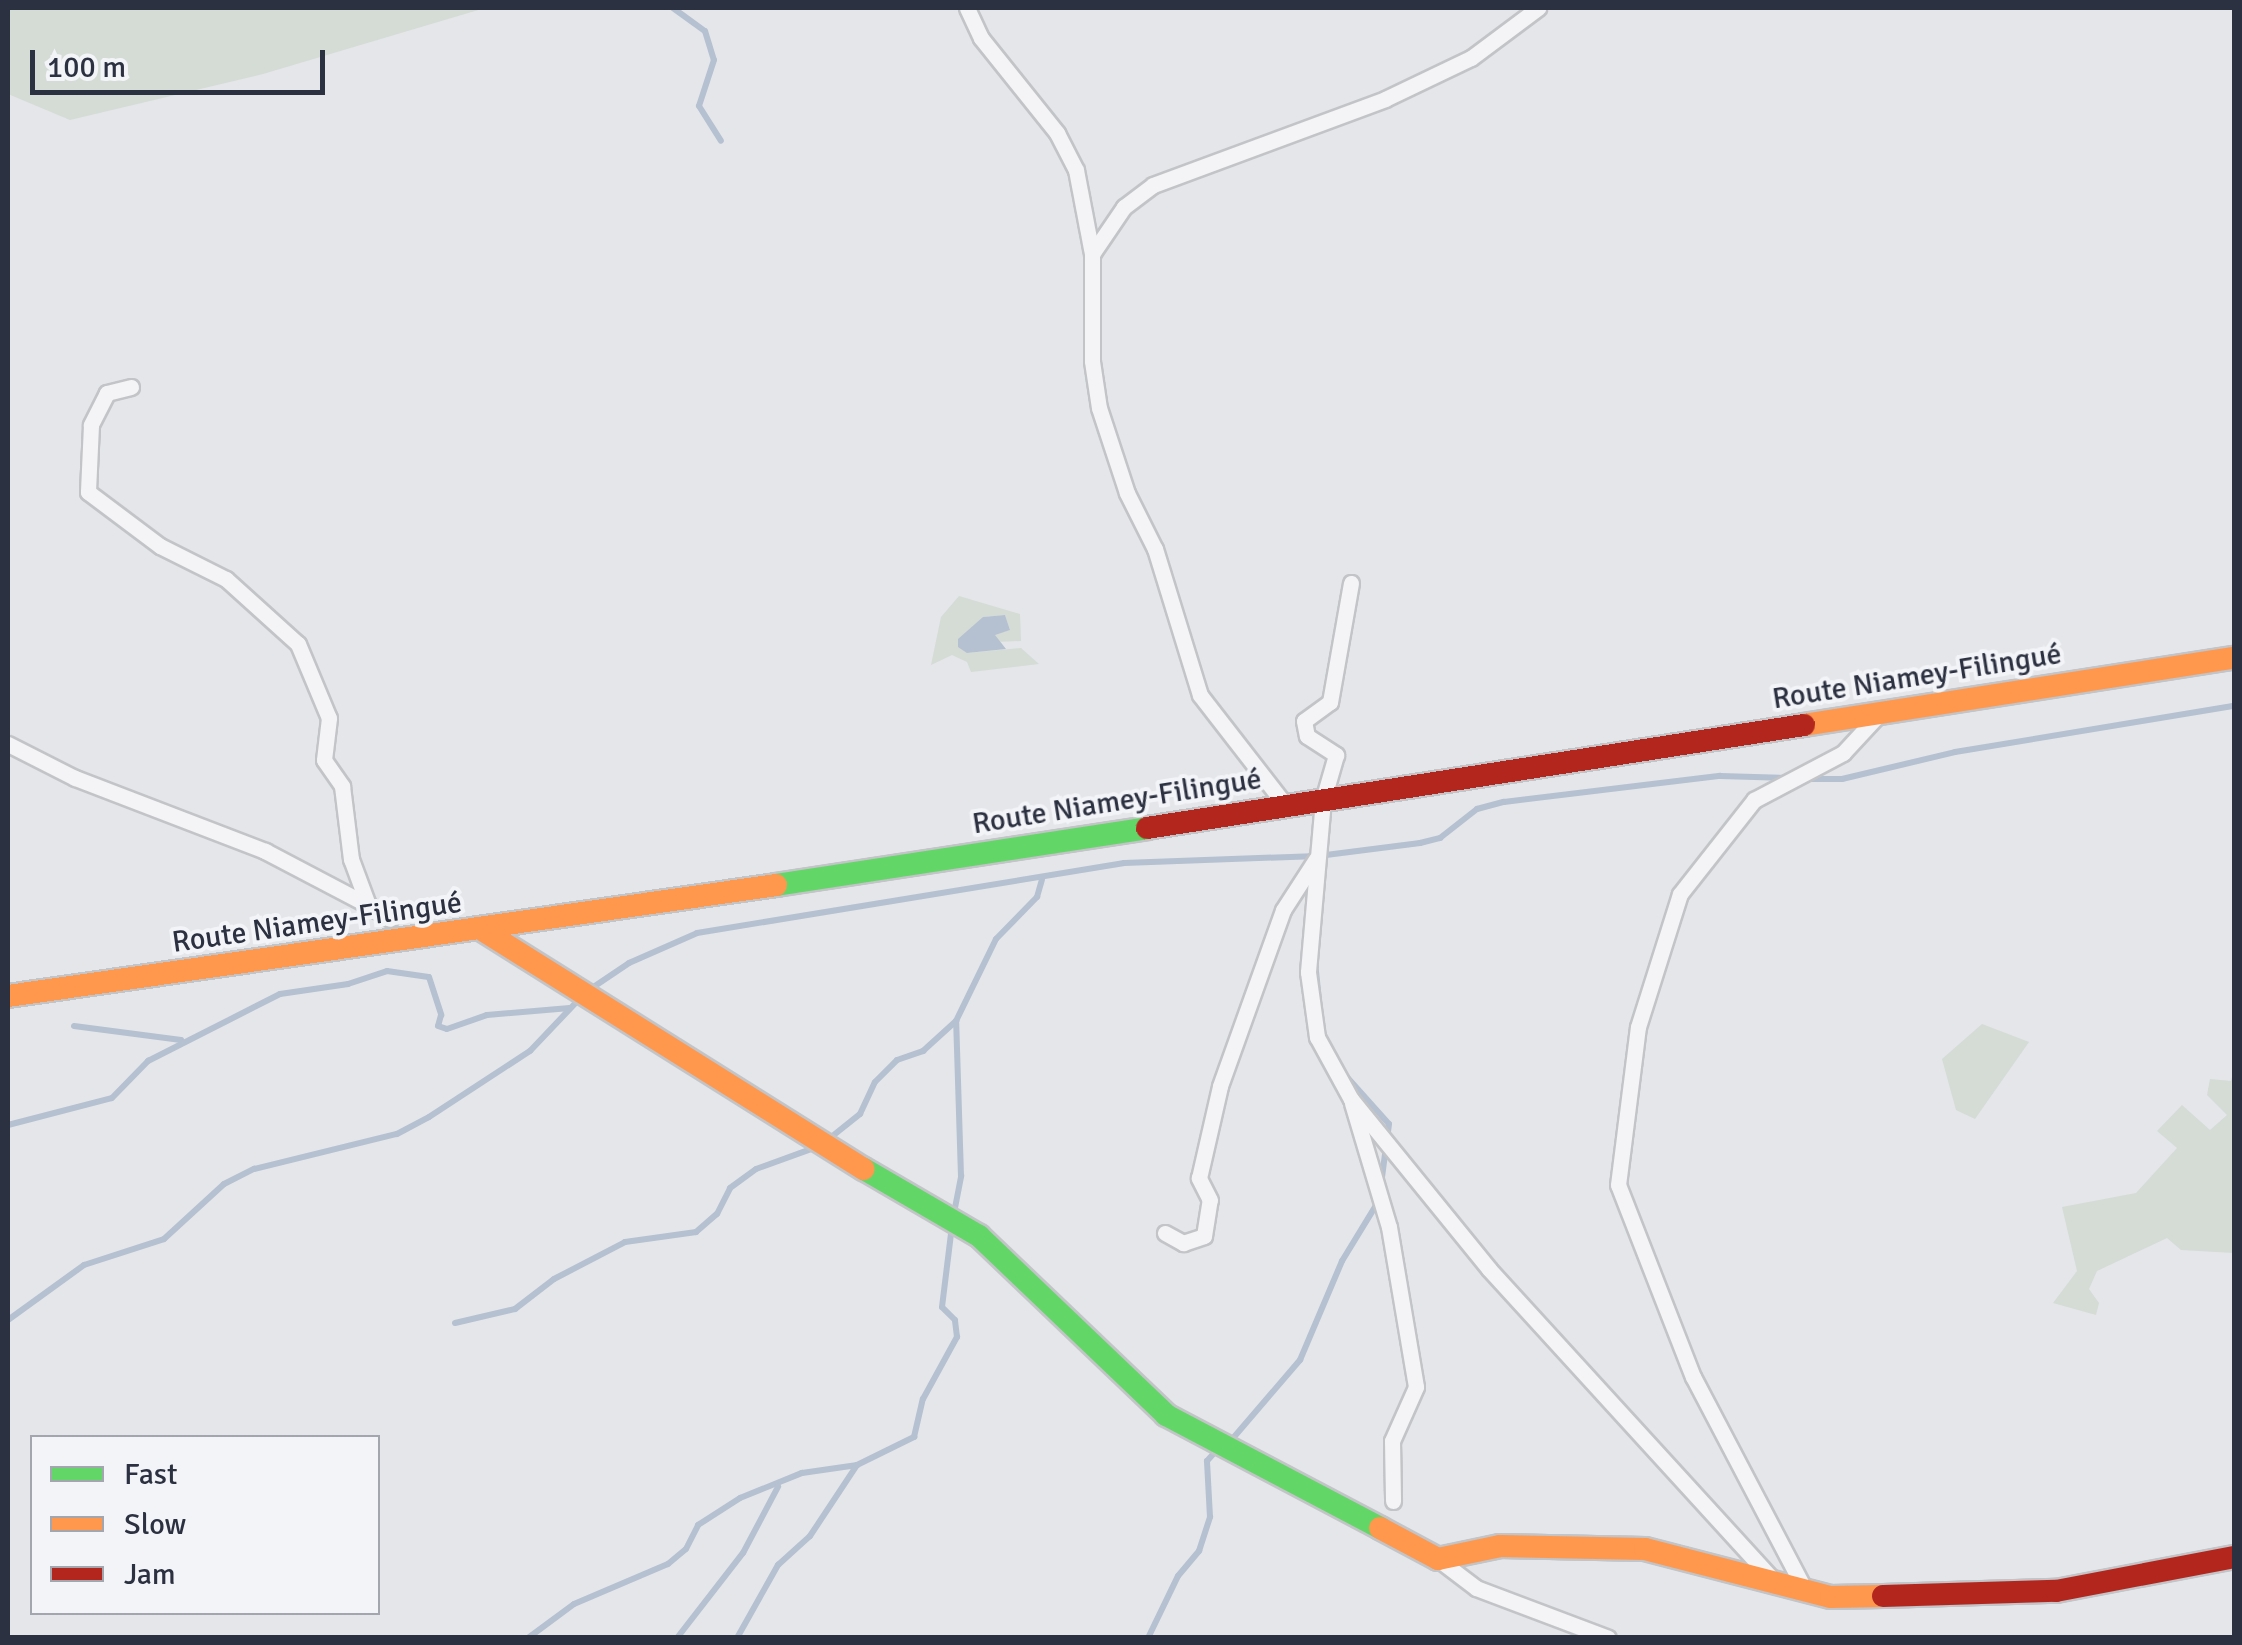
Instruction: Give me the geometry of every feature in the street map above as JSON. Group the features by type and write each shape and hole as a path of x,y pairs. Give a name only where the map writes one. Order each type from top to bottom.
{"main road":[{"name":"Route Niamey-Filingué","path":"8,996 484,931 2234,658"},
{"path":"484,931 764,1111 979,1236 1166,1415 1438,1559 1500,1546 1644,1549 1808,1595 2056,1591 2234,1557"}],"street":[{"path":"967,8 980,38 1058,134 1076,170 1092,254 1096,392 1127,493 1156,548 1200,695 1286,806"},
{"path":"1092,254 1124,207 1154,184 1386,100 1471,58 1538,8"},
{"path":"131,387 107,393 91,424 88,492 160,546 226,579 298,644 329,718 324,760 342,786 351,859 368,905"},
{"path":"1350,583 1330,702 1304,721 1306,736 1336,754 1323,800 1308,972 1318,1037 1351,1099 1528,1314 1738,1550 1781,1588"},
{"path":"1808,1595 1760,1514 1694,1377 1618,1185 1638,1027 1680,894 1754,800 1844,753 1880,714"},
{"path":"8,744 74,778 265,852 390,919"},
{"path":"1165,1233 1183,1243 1204,1236 1210,1200 1199,1178 1220,1086 1283,910 1318,856"},
{"path":"1351,1099 1389,1227 1416,1387 1392,1442 1393,1501"},
{"path":"1438,1559 1476,1588 1608,1638"}],"shaded area":[{"path":"8,8 485,8 263,74 70,120 8,94"},
{"path":"959,596 1020,614 1021,641 995,642 995,634 1010,630 1005,615 983,617 967,653 1021,648 1039,664 971,672 967,662 952,655 931,665 941,617"},
{"path":"1982,1024 2029,1042 1975,1119 1956,1110 1942,1059"},
{"path":"2234,1069 2234,1253 2181,1250 2167,1238 2097,1271 2089,1289 2099,1303 2096,1315 2053,1303 2077,1271 2062,1207 2136,1193 2177,1148 2157,1131 2182,1105 2210,1130 2227,1115 2207,1095 2210,1079 2231,1081"}],"water":[{"path":"1005,615 1010,630 995,635 1006,649 967,653 958,647 958,639 983,617"}],"waterway":[{"path":"673,8 705,31 714,60 699,106 721,141"},
{"path":"1806,779 1842,779 1955,752 2234,706"},
{"path":"8,1320 84,1265 164,1239 224,1184 254,1169 397,1134 429,1117 530,1051 586,992 629,963 697,933 1124,863 1318,856 1420,843 1440,838 1477,809 1504,802 1720,776 1788,778"},
{"path":"954,1213 961,1176 956,1021 996,939 1037,897 1042,880"},
{"path":"1315,962 1319,1000"},
{"path":"8,1125 112,1098 148,1061 280,994 348,984 387,971 429,977 441,1015 438,1026 447,1029 487,1015 570,1008"},
{"path":"825,1142 860,1114 875,1082 897,1060 923,1051 956,1021"},
{"path":"74,1026 181,1040"},
{"path":"1346,1076 1389,1124 1381,1185"},
{"path":"455,1323 515,1309 554,1279 625,1242 696,1232 717,1214 730,1188 756,1169 814,1148"},
{"path":"1228,1444 1300,1360 1342,1261 1378,1202"},
{"path":"737,1638 778,1565 810,1536 857,1465 914,1437 923,1399 957,1337 955,1320 942,1307 952,1226"},
{"path":"1148,1638 1178,1576 1199,1551 1210,1517 1207,1461 1217,1450"},
{"path":"528,1638 574,1604 668,1564 686,1549 698,1525 740,1498 802,1473 857,1465"},
{"path":"677,1638 743,1553 778,1487"}],"traffic: fast":[{"path":"776,885 1147,828"},
{"path":"864,1169 979,1236 1166,1415 1380,1528"}],"traffic: slow":[{"path":"1804,725 2234,658"},
{"path":"8,996 776,885"},
{"path":"484,931 864,1169"},
{"path":"1380,1528 1438,1559 1500,1546 1645,1549 1831,1597 1883,1596"}],"traffic: jam":[{"path":"1147,828 1804,725"},
{"path":"1883,1596 2056,1591 2234,1557"}]}
